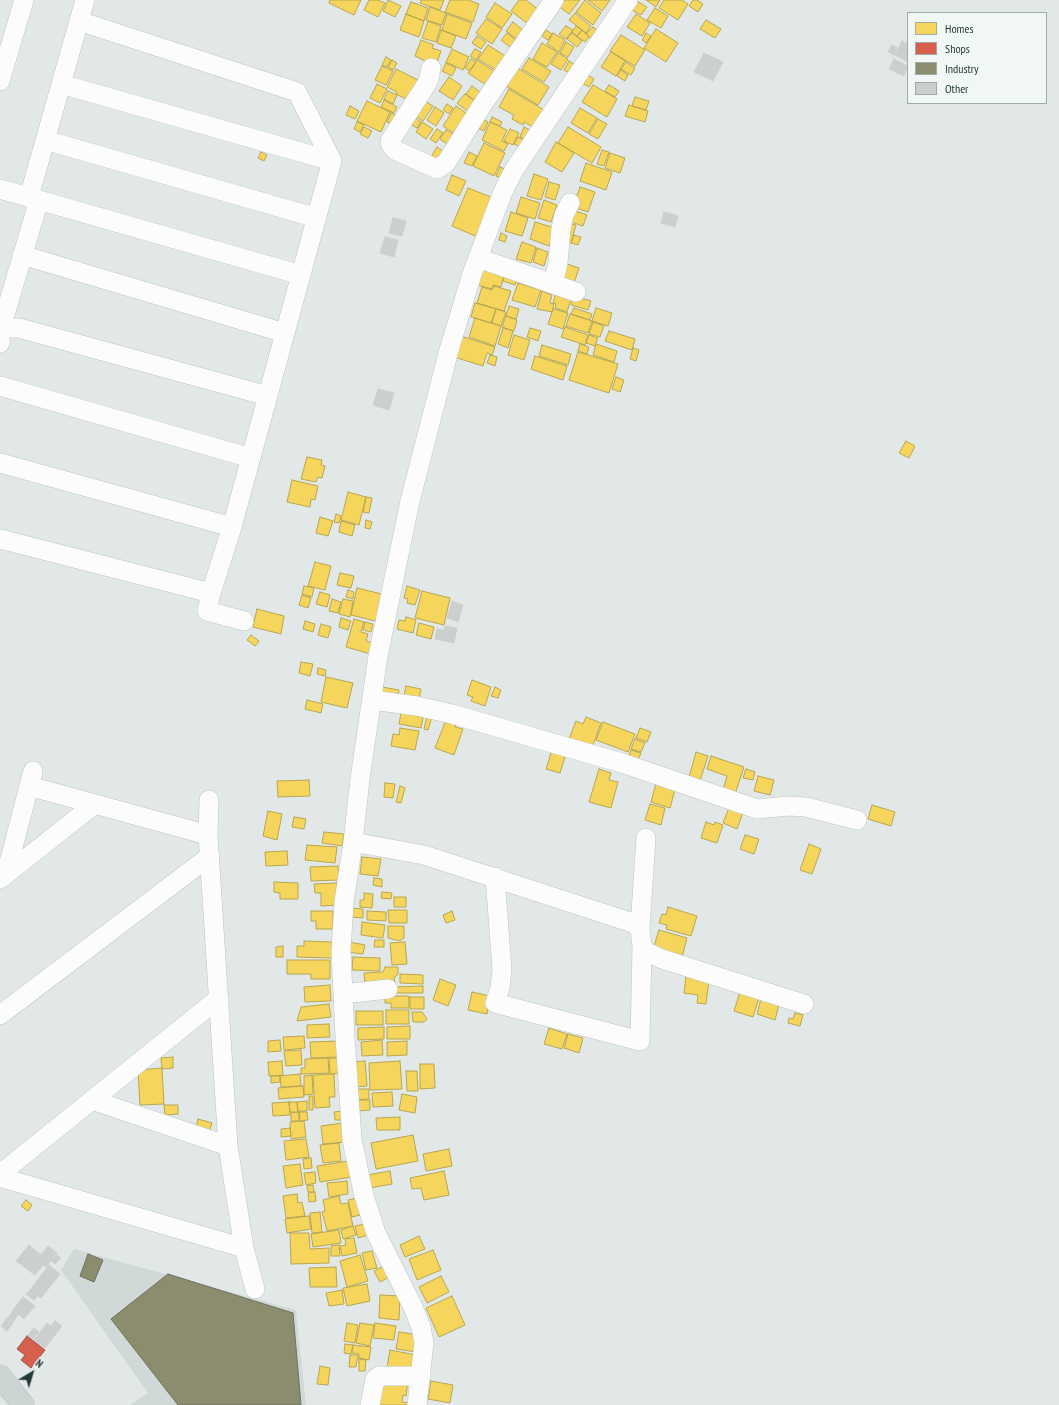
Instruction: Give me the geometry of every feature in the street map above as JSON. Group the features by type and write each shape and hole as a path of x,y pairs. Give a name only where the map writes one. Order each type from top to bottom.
{"main road":[{"path":"0,1376 23,1405"}],"street":[{"path":"0,80 24,0"},
{"path":"0,333 22,255 45,140 85,0"},
{"path":"431,68 426,85 390,141 395,150 437,169 446,163 481,107 554,0"},
{"path":"417,1405 424,1343 421,1327 413,1307 376,1233 364,1196 352,1140 342,994 341,951 344,902 378,656 413,487 449,350 478,258 502,194 514,170 628,0"},
{"path":"78,21 297,92 332,161 232,527 207,610 244,621"},
{"path":"61,84 332,161"},
{"path":"45,140 316,218"},
{"path":"0,189 301,275"},
{"path":"553,284 558,263 560,229 564,215 570,203"},
{"path":"22,255 285,333"},
{"path":"478,258 576,292"},
{"path":"0,333 19,328 268,396"},
{"path":"0,386 251,458"},
{"path":"0,463 232,527"},
{"path":"0,539 211,593"},
{"path":"372,700 417,706 452,714 625,764 757,809 795,806 857,820"},
{"path":"3,877 31,779 96,804 208,835"},
{"path":"209,800 208,835 228,1146 244,1248 255,1288"},
{"path":"3,877 96,804"},
{"path":"495,877 502,969 500,988 495,1003 640,1041 642,947 640,928 646,838"},
{"path":"353,842 424,855 633,923 640,928"},
{"path":"0,1015 210,856"},
{"path":"642,947 647,952 662,959 804,1004"},
{"path":"342,994 388,989"},
{"path":"0,1176 219,998"},
{"path":"92,1100 228,1146"},
{"path":"0,1176 244,1248"},
{"path":"370,1405 375,1379 380,1376 421,1376"}],"shaded area":[{"path":"74,1249 296,1310 306,1405 130,1405 148,1393 61,1270"}],"building: Homes":[{"path":"330,0 361,0 354,15 329,3"},
{"path":"369,0 378,0 385,3 378,17 364,10"},
{"path":"388,0 401,6 395,17 383,11"},
{"path":"421,0 444,0 440,10 420,3"},
{"path":"450,0 468,0 479,4 473,22 445,12"},
{"path":"519,0 526,0 543,13 532,27 511,11"},
{"path":"560,0 580,0 569,14 557,5"},
{"path":"585,0 601,13 593,25 576,12"},
{"path":"588,0 610,0 602,11"},
{"path":"646,0 660,0 656,7"},
{"path":"664,0 682,0 688,4 678,20 659,8"},
{"path":"693,0 697,0 703,4 698,12 689,6"},
{"path":"637,1 647,7 641,15 632,10"},
{"path":"411,2 428,8 424,21 406,14"},
{"path":"495,3 512,14 502,28 486,17"},
{"path":"430,7 446,13 442,25 426,20"},
{"path":"655,8 668,16 661,28 647,20"},
{"path":"575,13 591,26 586,33 569,20"},
{"path":"406,14 424,21 419,37 400,30"},
{"path":"447,14 472,23 466,39 442,30"},
{"path":"636,14 650,23 642,36 627,27"},
{"path":"486,19 502,29 492,44 476,33"},
{"path":"706,20 721,29 715,38 700,29"},
{"path":"428,21 441,26 436,42 422,38"},
{"path":"513,22 529,35 522,43 506,31"},
{"path":"566,26 573,30 566,39 559,34"},
{"path":"576,26 582,30 577,36 572,32"},
{"path":"593,27 598,31 592,39 586,34"},
{"path":"656,29 678,43 666,62 644,48"},
{"path":"441,30 456,36 451,48 437,43"},
{"path":"546,30 552,34 548,40 542,36"},
{"path":"582,30 589,37 585,42 577,36"},
{"path":"507,33 521,44 515,51 501,40"},
{"path":"553,33 565,40 559,52 547,44"},
{"path":"572,33 582,41 577,47 567,39"},
{"path":"646,33 651,36 646,43 642,40"},
{"path":"621,35 645,50 635,66 610,51"},
{"path":"477,36 486,42 481,49 472,43"},
{"path":"421,40 434,45 432,48 441,51 436,66 415,56"},
{"path":"566,42 574,47 568,57 560,53"},
{"path":"542,43 557,52 547,67 533,59"},
{"path":"488,45 510,59 500,73 478,59"},
{"path":"452,49 469,57 463,70 446,62"},
{"path":"475,49 481,52 476,60 470,56"},
{"path":"611,52 625,61 616,76 601,67"},
{"path":"558,53 568,59 561,70 551,64"},
{"path":"386,57 391,60 387,67 382,65"},
{"path":"529,58 551,71 544,82 522,69"},
{"path":"471,59 476,62 470,71 465,68"},
{"path":"392,60 397,63 393,70 388,67"},
{"path":"477,60 498,74 489,87 468,73"},
{"path":"569,61 575,65 570,73 564,70"},
{"path":"626,62 635,68 631,75 621,69"},
{"path":"446,63 456,68 452,76 442,71"},
{"path":"382,66 393,71 386,85 375,80"},
{"path":"514,66 549,87 538,105 503,84"},
{"path":"396,69 418,80 408,100 396,94 397,92 387,87"},
{"path":"621,70 628,75 625,81 617,76"},
{"path":"587,74 594,79 589,87 582,83"},
{"path":"449,77 462,86 453,100 439,91"},
{"path":"377,84 387,89 380,103 370,98"},
{"path":"593,85 617,99 607,117 582,102"},
{"path":"609,85 619,91 615,97 605,91"},
{"path":"472,86 480,92 474,100 466,94"},
{"path":"509,89 549,113 538,130 524,122 523,125 512,119 514,115 499,107"},
{"path":"388,91 397,95 393,104 384,99"},
{"path":"465,94 477,103 470,113 457,103"},
{"path":"635,97 649,101 646,110 632,106"},
{"path":"422,99 433,106 423,121 412,113"},
{"path":"384,100 397,107 394,113 381,107"},
{"path":"367,101 390,112 381,132 357,121"},
{"path":"447,104 453,108 449,114 443,110"},
{"path":"629,105 648,111 645,122 625,116"},
{"path":"350,106 359,111 355,119 346,115"},
{"path":"456,106 472,117 459,137 443,126"},
{"path":"435,107 444,113 436,126 427,120"},
{"path":"580,108 597,118 588,133 571,123"},
{"path":"391,113 398,116 394,125 387,122"},
{"path":"492,117 502,122 500,126 490,122"},
{"path":"416,118 421,122 417,128 412,125"},
{"path":"480,118 488,122 484,131 476,127"},
{"path":"598,119 607,124 598,139 589,134"},
{"path":"357,122 364,125 360,132 354,129"},
{"path":"422,122 433,129 426,139 416,132"},
{"path":"490,122 507,130 502,141 508,144 504,151 482,140"},
{"path":"364,127 372,131 368,138 360,134"},
{"path":"524,127 536,133 531,143 520,137"},
{"path":"568,127 601,147 592,163 558,143"},
{"path":"437,129 443,133 436,143 430,139"},
{"path":"510,129 519,133 513,145 504,141"},
{"path":"446,130 459,138 453,148 440,139"},
{"path":"518,137 526,141 523,148 514,144"},
{"path":"556,142 574,153 562,172 545,162"},
{"path":"484,143 505,153 494,176 473,166"},
{"path":"437,147 449,155 442,165 431,157"},
{"path":"602,150 609,152 604,166 597,164"},
{"path":"261,152 267,155 264,161 258,158"},
{"path":"469,152 477,156 472,166 464,163"},
{"path":"610,153 625,158 620,173 605,168"},
{"path":"586,163 612,172 606,190 580,181"},
{"path":"500,167 509,171 505,180 496,176"},
{"path":"534,174 548,179 541,200 527,196"},
{"path":"452,175 466,181 459,196 446,190"},
{"path":"549,182 560,185 555,200 545,197"},
{"path":"580,187 595,192 588,212 573,207"},
{"path":"468,188 496,199 480,238 452,226"},
{"path":"521,197 540,203 535,219 516,213"},
{"path":"544,200 557,205 551,222 538,218"},
{"path":"573,210 587,215 583,226 569,221"},
{"path":"511,212 528,218 522,236 505,231"},
{"path":"535,222 555,228 549,246 530,239"},
{"path":"568,223 576,225 571,243 563,240"},
{"path":"501,233 507,236 505,242 499,240"},
{"path":"574,235 581,237 578,245 571,243"},
{"path":"522,242 536,247 531,263 516,259"},
{"path":"537,248 548,252 544,266 533,262"},
{"path":"564,263 579,268 573,286 558,281"},
{"path":"484,264 505,271 501,287 493,285 492,289 477,285"},
{"path":"506,272 518,275 515,285 503,281"},
{"path":"518,283 541,290 535,307 512,300"},
{"path":"494,286 511,291 504,311 477,303 482,287 492,290"},
{"path":"542,291 552,295 550,303 554,304 552,312 537,309"},
{"path":"556,293 572,295 567,312 555,308 556,304 553,303"},
{"path":"574,296 591,301 588,310 571,305"},
{"path":"475,303 496,309 491,323 471,317"},
{"path":"509,306 519,309 516,319 506,316"},
{"path":"574,308 592,314 590,320 571,314"},
{"path":"596,308 612,313 608,326 592,321"},
{"path":"496,309 506,312 501,326 492,323"},
{"path":"553,309 568,313 563,329 548,324"},
{"path":"570,314 592,321 588,333 566,326"},
{"path":"506,316 517,320 514,331 502,327"},
{"path":"475,318 501,326 495,346 469,337"},
{"path":"593,322 604,326 600,337 589,334"},
{"path":"565,327 588,335 585,345 561,337"},
{"path":"503,328 513,331 508,348 498,344"},
{"path":"530,328 541,331 538,341 527,337"},
{"path":"609,331 635,339 632,350 605,341"},
{"path":"514,335 530,340 524,360 508,355"},
{"path":"589,335 598,338 595,346 586,343"},
{"path":"461,336 495,347 492,355 487,353 483,366 454,357"},
{"path":"580,344 589,347 587,354 578,351"},
{"path":"596,344 617,351 614,362 593,355"},
{"path":"542,345 571,354 568,365 539,356"},
{"path":"633,348 639,350 636,361 630,359"},
{"path":"578,352 618,364 609,393 569,380"},
{"path":"490,355 497,357 495,366 487,363"},
{"path":"535,356 567,366 563,380 531,369"},
{"path":"616,377 624,380 620,392 612,389"},
{"path":"906,441 915,446 909,458 899,453"},
{"path":"307,457 322,460 321,465 325,466 322,478 318,477 316,482 301,479"},
{"path":"292,480 318,486 315,500 311,499 310,507 287,502"},
{"path":"348,492 366,497 359,525 341,520"},
{"path":"366,497 372,498 369,513 363,512"},
{"path":"336,514 341,516 339,523 334,522"},
{"path":"320,517 333,521 328,536 316,533"},
{"path":"366,520 372,522 370,529 365,528"},
{"path":"341,521 355,525 352,536 339,532"},
{"path":"315,562 331,566 325,590 308,586"},
{"path":"340,573 354,576 351,588 337,585"},
{"path":"304,586 314,588 312,597 302,594"},
{"path":"407,586 420,590 415,605 407,603 408,599 404,598"},
{"path":"357,588 386,595 379,622 351,615"},
{"path":"348,590 354,592 353,599 346,597"},
{"path":"422,591 450,598 444,625 415,618"},
{"path":"320,592 330,595 327,607 316,604"},
{"path":"302,595 311,598 308,608 299,605"},
{"path":"332,599 341,602 338,613 329,611"},
{"path":"343,599 353,601 350,617 339,614"},
{"path":"257,609 284,616 281,634 253,627"},
{"path":"406,617 416,620 413,633 397,629 399,620 405,621"},
{"path":"341,618 351,621 348,630 339,627"},
{"path":"354,619 364,622 361,632 368,634 366,641 377,644 374,655 346,647"},
{"path":"305,621 315,624 313,632 303,629"},
{"path":"365,622 373,624 371,632 363,630"},
{"path":"419,623 434,627 431,639 416,635"},
{"path":"321,624 331,627 328,638 318,635"},
{"path":"251,635 259,641 255,646 247,640"},
{"path":"301,662 313,664 310,676 299,673"},
{"path":"318,668 326,670 325,676 317,674"},
{"path":"326,677 353,683 347,708 321,702"},
{"path":"472,680 491,687 485,706 471,701 473,697 467,695"},
{"path":"406,686 421,689 418,704 403,701"},
{"path":"382,687 399,690 397,701 381,698"},
{"path":"495,687 501,690 498,698 491,696"},
{"path":"307,700 323,704 321,713 305,709"},
{"path":"402,708 424,712 421,728 399,724"},
{"path":"427,716 432,717 428,730 424,729"},
{"path":"447,717 457,719 455,727 463,729 454,755 435,748"},
{"path":"586,717 601,723 592,748 569,739 576,721 583,724"},
{"path":"603,722 635,734 628,752 596,740"},
{"path":"400,728 419,731 415,750 391,746 393,734 399,735"},
{"path":"640,728 651,732 647,742 636,738"},
{"path":"635,739 645,743 641,752 631,749"},
{"path":"552,750 566,754 560,773 546,769"},
{"path":"631,750 641,753 638,760 628,757"},
{"path":"696,752 708,756 699,784 688,781"},
{"path":"711,756 744,767 735,794 723,790 727,776 707,769"},
{"path":"599,769 611,773 609,780 618,782 611,808 589,802"},
{"path":"746,769 755,772 753,780 743,778"},
{"path":"758,776 774,780 770,795 754,791"},
{"path":"309,780 310,796 278,797 277,781"},
{"path":"657,780 676,786 670,808 651,802"},
{"path":"385,783 395,784 393,798 384,797"},
{"path":"400,786 405,788 401,803 396,802"},
{"path":"650,804 665,808 661,825 645,820"},
{"path":"730,805 744,810 737,829 723,823"},
{"path":"872,805 895,812 891,826 868,819"},
{"path":"268,811 282,814 277,840 263,836"},
{"path":"294,817 306,819 304,829 292,827"},
{"path":"706,822 714,825 715,822 723,825 717,843 701,838"},
{"path":"324,832 344,834 342,846 322,843"},
{"path":"745,835 759,839 754,854 740,849"},
{"path":"809,844 821,849 812,874 800,870"},
{"path":"307,845 337,847 335,863 305,860"},
{"path":"287,851 288,865 266,866 265,852"},
{"path":"362,857 381,859 378,876 360,874"},
{"path":"338,866 339,880 311,881 310,867"},
{"path":"374,878 382,879 382,887 373,885"},
{"path":"274,882 298,883 298,899 280,899 280,893 274,892"},
{"path":"337,883 338,905 321,906 321,893 315,893 314,884"},
{"path":"382,892 392,893 391,899 381,898"},
{"path":"364,893 373,894 372,908 360,907 360,900 364,900"},
{"path":"394,897 406,897 406,907 394,907"},
{"path":"668,907 697,916 691,936 666,929 667,925 659,923 662,914 666,915"},
{"path":"351,908 363,909 363,918 351,917"},
{"path":"388,910 407,910 407,923 389,923"},
{"path":"311,911 333,911 333,929 316,929 316,921 311,921"},
{"path":"367,911 386,912 386,921 367,920"},
{"path":"452,911 455,920 446,923 443,915"},
{"path":"362,922 385,925 383,938 361,935"},
{"path":"388,926 404,926 404,938 400,941 388,938"},
{"path":"659,930 687,938 681,961 652,953"},
{"path":"375,940 384,940 384,947 374,947"},
{"path":"304,941 332,942 332,958 297,957 297,946 304,946"},
{"path":"349,942 365,945 363,954 347,952"},
{"path":"405,942 407,964 392,965 390,943"},
{"path":"283,946 283,957 276,957 276,947"},
{"path":"353,957 380,958 380,971 352,970"},
{"path":"287,960 330,960 330,979 311,979 311,974 287,974"},
{"path":"385,967 398,967 398,974 394,978 395,983 365,985 364,973 383,972"},
{"path":"400,974 423,975 423,984 400,983"},
{"path":"686,976 709,979 706,1004 697,1003 698,995 684,993"},
{"path":"440,979 456,985 448,1006 433,1000"},
{"path":"330,985 331,1001 305,1002 304,987"},
{"path":"423,986 423,993 395,993 395,987"},
{"path":"472,992 490,996 487,1014 468,1010"},
{"path":"740,992 759,998 753,1017 734,1011"},
{"path":"385,996 409,996 409,1008 391,1008 391,1003 385,1003"},
{"path":"410,997 424,997 424,1009 410,1009"},
{"path":"761,999 779,1004 775,1020 757,1014"},
{"path":"329,1004 331,1017 297,1021 301,1007"},
{"path":"386,1010 409,1010 409,1024 386,1024"},
{"path":"356,1011 383,1011 383,1025 356,1025"},
{"path":"412,1012 422,1012 427,1019 424,1022 413,1022"},
{"path":"795,1013 803,1015 800,1026 788,1023 789,1018 793,1019"},
{"path":"329,1024 330,1037 307,1038 307,1025"},
{"path":"410,1026 410,1039 387,1039 387,1027"},
{"path":"384,1027 384,1039 358,1040 358,1028"},
{"path":"549,1028 567,1034 562,1049 544,1044"},
{"path":"568,1034 583,1038 579,1053 564,1048"},
{"path":"304,1036 305,1048 284,1050 283,1037"},
{"path":"280,1040 281,1051 268,1052 268,1041"},
{"path":"382,1040 383,1055 362,1056 361,1042"},
{"path":"337,1041 338,1057 311,1058 310,1042"},
{"path":"407,1041 407,1055 387,1056 387,1042"},
{"path":"301,1050 302,1065 286,1066 284,1051"},
{"path":"173,1057 173,1068 162,1069 161,1058"},
{"path":"328,1058 329,1073 301,1074 301,1068 305,1068 305,1059"},
{"path":"329,1058 340,1058 341,1073 330,1074"},
{"path":"282,1061 283,1075 269,1076 268,1062"},
{"path":"365,1061 367,1086 355,1087 353,1062"},
{"path":"400,1061 402,1089 370,1090 369,1063"},
{"path":"420,1064 434,1064 435,1088 420,1089"},
{"path":"162,1068 164,1104 140,1105 138,1070"},
{"path":"406,1071 417,1071 418,1091 407,1091"},
{"path":"300,1074 301,1086 281,1087 280,1076"},
{"path":"334,1074 335,1097 329,1097 330,1107 315,1108 313,1075"},
{"path":"312,1075 313,1094 304,1095 304,1076"},
{"path":"271,1076 280,1076 280,1082 271,1083"},
{"path":"303,1086 304,1097 279,1099 278,1088"},
{"path":"355,1089 369,1089 369,1099 356,1100"},
{"path":"392,1092 393,1106 373,1107 372,1093"},
{"path":"402,1094 417,1097 415,1113 399,1110"},
{"path":"309,1096 313,1096 313,1110 309,1110"},
{"path":"357,1100 370,1100 370,1110 358,1111"},
{"path":"307,1101 307,1111 298,1111 297,1102"},
{"path":"289,1102 290,1115 273,1116 272,1103"},
{"path":"289,1102 297,1102 298,1112 290,1112"},
{"path":"164,1105 178,1105 178,1114 165,1115"},
{"path":"343,1111 343,1120 335,1120 334,1112"},
{"path":"299,1112 307,1112 308,1120 300,1121"},
{"path":"299,1112 299,1121 291,1121 291,1113"},
{"path":"400,1117 400,1130 377,1130 376,1118"},
{"path":"198,1119 212,1123 209,1132 196,1128"},
{"path":"304,1121 306,1137 291,1139 290,1122"},
{"path":"343,1123 345,1142 323,1144 321,1126"},
{"path":"290,1128 291,1136 281,1137 281,1129"},
{"path":"413,1135 418,1161 376,1169 371,1143"},
{"path":"306,1139 309,1157 286,1160 284,1141"},
{"path":"339,1143 341,1161 323,1163 320,1145"},
{"path":"449,1149 452,1166 426,1171 423,1154"},
{"path":"311,1158 312,1168 304,1169 303,1159"},
{"path":"349,1161 352,1177 320,1182 317,1166"},
{"path":"300,1164 303,1185 286,1188 283,1166"},
{"path":"390,1171 392,1184 370,1188 367,1175"},
{"path":"444,1171 449,1195 424,1200 421,1188 412,1189 410,1178"},
{"path":"315,1172 316,1183 306,1185 304,1173"},
{"path":"347,1181 348,1194 329,1197 327,1183"},
{"path":"313,1185 314,1192 308,1192 307,1186"},
{"path":"315,1192 316,1201 309,1202 308,1193"},
{"path":"297,1194 298,1203 302,1202 305,1216 286,1218 283,1196"},
{"path":"339,1196 341,1204 348,1203 353,1226 327,1231 322,1212 325,1211 323,1200"},
{"path":"356,1198 360,1215 352,1217 348,1200"},
{"path":"26,1200 32,1205 28,1211 21,1206"},
{"path":"320,1212 322,1232 312,1233 310,1213"},
{"path":"309,1216 311,1229 287,1233 285,1219"},
{"path":"365,1224 368,1235 358,1238 355,1226"},
{"path":"353,1226 356,1235 343,1239 341,1230"},
{"path":"339,1230 341,1243 313,1247 311,1234"},
{"path":"290,1233 309,1233 310,1249 329,1248 329,1263 291,1264"},
{"path":"419,1236 425,1249 405,1257 400,1245"},
{"path":"354,1238 357,1253 342,1256 340,1246 346,1245 345,1239"},
{"path":"339,1245 340,1256 331,1256 331,1246"},
{"path":"433,1250 441,1270 417,1280 409,1259"},
{"path":"372,1251 377,1268 366,1270 362,1253"},
{"path":"360,1255 368,1281 347,1287 340,1261"},
{"path":"386,1265 391,1276 380,1282 374,1271"},
{"path":"336,1267 337,1287 310,1287 309,1268"},
{"path":"441,1276 449,1292 427,1303 419,1287"},
{"path":"367,1284 370,1301 347,1306 343,1288"},
{"path":"342,1290 344,1304 329,1306 326,1293"},
{"path":"380,1295 400,1296 399,1320 379,1318"},
{"path":"452,1296 465,1325 439,1337 426,1308"},
{"path":"347,1323 358,1325 355,1343 344,1341"},
{"path":"360,1323 374,1325 370,1346 356,1343"},
{"path":"375,1323 396,1326 394,1340 373,1338"},
{"path":"399,1332 419,1335 416,1352 396,1349"},
{"path":"345,1344 353,1345 351,1354 344,1353"},
{"path":"353,1345 371,1347 369,1360 359,1358 359,1354 352,1353"},
{"path":"390,1350 416,1355 413,1373 387,1368"},
{"path":"350,1355 358,1355 356,1367 349,1367"},
{"path":"359,1359 366,1360 365,1371 359,1371"},
{"path":"320,1366 330,1368 328,1385 317,1384"},
{"path":"380,1379 408,1381 406,1396 403,1395 402,1402 410,1403 410,1405 378,1405"},
{"path":"431,1381 453,1385 450,1403 428,1399"}],"building: Shops":[{"path":"27,1336 45,1350 31,1368 21,1360 25,1355 17,1349"}],"building: Industry":[{"path":"88,1254 103,1260 94,1282 80,1276"},
{"path":"168,1274 293,1313 301,1405 178,1405 111,1319"}],"building: Other":[{"path":"902,41 907,44 907,61 895,55"},
{"path":"892,45 897,48 894,55 888,52"},
{"path":"704,53 723,62 713,81 694,72"},
{"path":"894,59 907,66 904,76 889,69"},
{"path":"664,212 678,216 675,227 661,223"},
{"path":"393,218 406,221 402,236 389,233"},
{"path":"385,237 398,240 394,257 380,253"},
{"path":"378,389 394,393 389,410 373,405"},
{"path":"452,601 463,605 458,622 447,618"},
{"path":"445,626 457,628 454,643 435,639 437,629 444,630"},
{"path":"29,1245 41,1255 48,1246 57,1253 46,1267 43,1265 35,1275 16,1261"},
{"path":"57,1255 61,1258 55,1264 51,1261"},
{"path":"49,1265 60,1274 41,1298 30,1290"},
{"path":"30,1290 38,1296 34,1300 26,1294"},
{"path":"23,1297 35,1306 24,1319 13,1310"},
{"path":"13,1311 18,1315 13,1322 8,1318"},
{"path":"7,1318 13,1323 7,1331 1,1326"},
{"path":"55,1321 62,1326 45,1348 34,1340 47,1323 51,1326"},
{"path":"34,1328 39,1332 33,1339 28,1335"}]}
